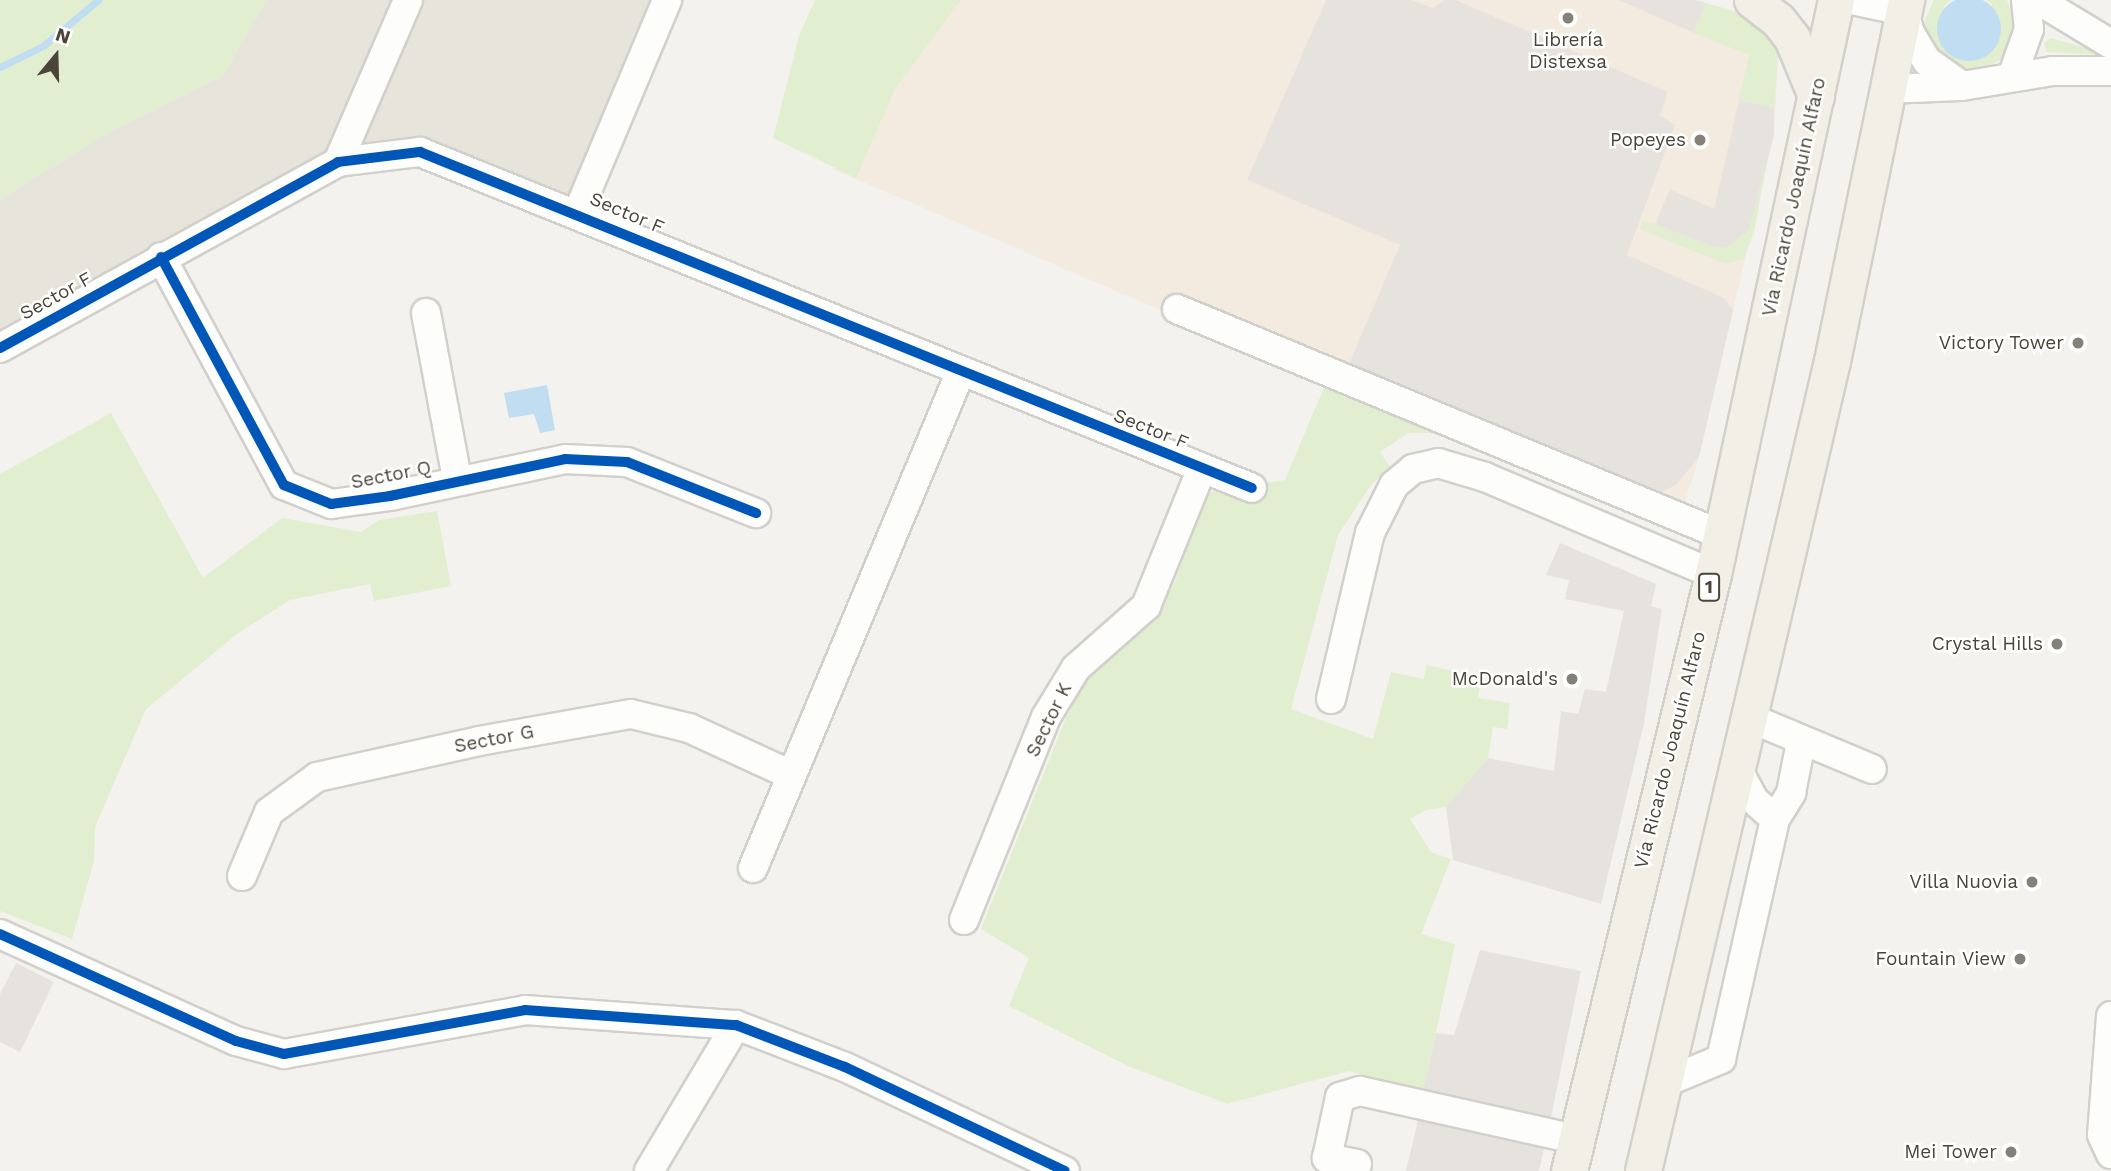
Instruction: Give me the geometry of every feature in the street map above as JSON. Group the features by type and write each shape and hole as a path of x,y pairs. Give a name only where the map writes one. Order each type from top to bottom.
{"main road":[{"path":"1752,0 1778,20 1791,38 1816,96"},
{"name":"Vía Ricardo Joaquín Alfaro","path":"1572,1155 1713,574 1836,0"},
{"path":"1643,1171 1832,361 1886,89 1908,4"}],"street":[{"path":"338,162 408,0"},
{"path":"578,212 667,0"},
{"path":"1852,0 1908,4 1910,33 1927,61 1962,86"},
{"path":"2012,77 2029,29 2026,0"},
{"path":"2038,0 2111,44"},
{"path":"1886,89 1962,86 2053,71 2111,71"},
{"name":"Sector F","path":"0,348 161,257 338,162 420,152 578,212 1252,488"},
{"name":"Sector Q","path":"161,257 284,485 331,504 390,496 457,479 565,459 627,462 756,513"},
{"path":"1178,309 1721,535"},
{"path":"426,313 457,479"},
{"path":"753,868 961,371"},
{"path":"1331,699 1370,533 1394,485 1413,469 1438,463 1485,477 1713,574"},
{"name":"Sector K","path":"964,920 1046,717 1076,667 1146,606 1202,468"},
{"name":"Sector G","path":"242,876 269,812 317,777 479,741 631,714 689,728 791,775"},
{"path":"1750,718 1801,742 1872,769"},
{"path":"1664,1083 1721,1059 1775,819 1791,793 1801,742"},
{"path":"1738,770 1754,800 1775,819"},
{"path":"0,934 236,1041 284,1054 525,1010 736,1025 845,1067 1062,1170"},
{"path":"2111,1016 2102,1135 2111,1154"},
{"path":"649,1171 736,1025"},
{"path":"1357,1164 1327,1158 1340,1097 1360,1091 1572,1155"}],"shaded area":[{"path":"267,0 667,0 578,212 420,152 338,162 0,348 0,199 113,130 222,76"},
{"path":"928,0 1696,0 1751,16 1778,54 1774,135 1699,457 1675,532 833,169 886,57"},
{"path":"1326,0 1412,0 1433,8 1444,0 1456,0 1668,92 1660,115 1675,125 1627,255 1724,298 1733,310 1699,457 1676,485 1661,492 1636,492 1347,368 1400,245 1247,180"},
{"path":"1619,0 1695,0 1705,3 1694,33"},
{"path":"1739,100 1774,108 1774,135 1749,229 1730,245 1716,248 1655,224 1670,189 1714,209"},
{"path":"1560,543 1656,584 1651,606 1662,609 1644,723 1601,904 1453,860 1446,807 1488,758 1554,771 1561,711 1578,714 1585,689 1606,692 1624,611 1565,599 1569,580 1546,575"},
{"path":"1480,950 1581,971 1550,1122 1423,1092 1436,1033 1454,1035"},
{"path":"16,963 54,982 20,1052 0,1042 0,994"},
{"path":"1419,1116 1546,1140 1539,1171 1406,1171"}],"green space":[{"path":"0,0 267,0 222,76 113,130 0,199"},
{"path":"815,0 961,0 895,89 856,178 773,138 799,36"},
{"path":"1934,0 1951,0 1944,6 1951,56 1973,61 1992,4 1986,0 2007,0 2016,28 2006,56 1980,72 1965,73 1939,61 1925,35 1925,20"},
{"path":"1705,3 1751,16 1772,31 1778,54 1774,108 1739,100 1749,55 1694,33"},
{"path":"2051,38 2101,52 2102,55 2047,52 2044,43"},
{"path":"1772,135 1754,233 1743,259 1725,264 1640,229 1643,221 1655,224 1715,248 1758,197"},
{"path":"1328,378 1454,433 1408,433 1380,452 1390,467 1371,485 1338,535 1291,709 1373,739 1391,672 1424,679 1426,665 1454,671 1460,683 1480,685 1478,698 1510,703 1507,729 1493,727 1488,758 1446,807 1426,810 1410,819 1431,852 1451,859 1421,934 1455,944 1423,1092 1349,1071 1227,1104 1128,1066 1009,1006 1029,958 981,929 1066,718 1090,673 1156,615 1175,582 1205,493 1285,480"},
{"path":"111,413 203,578 282,518 361,532 379,520 437,511 451,586 374,601 370,584 290,600 237,634 146,709 95,827 94,861 72,939 0,911 0,474"}],"water":[{"path":"1963,-3 1975,-3 1992,6 1999,17 1999,41 1992,52 1975,61 1963,61 1951,56 1942,47 1937,35 1937,23 1942,11 1951,2"},
{"path":"547,385 555,430 540,433 534,414 509,418 504,393"}],"waterway":[{"path":"0,67 43,46 98,0"}],"cycle path":[{"path":"0,348 338,162 420,152 1252,488"},
{"path":"161,257 284,485 331,504 390,496 565,459 627,462 756,513"},
{"path":"0,934 236,1041 284,1054 525,1010 736,1025 845,1067 1065,1171"}],"place":[{"name":"Librería Distexsa","path":"1568,18"},
{"name":"Popeyes","path":"1700,140"},
{"name":"Victory Tower","path":"2078,343"},
{"name":"Crystal Hills","path":"2057,644"},
{"name":"McDonald's","path":"1572,679"},
{"name":"Villa Nuovia","path":"2032,882"},
{"name":"Fountain View","path":"2020,959"},
{"name":"Mei Tower","path":"2011,1152"}]}
